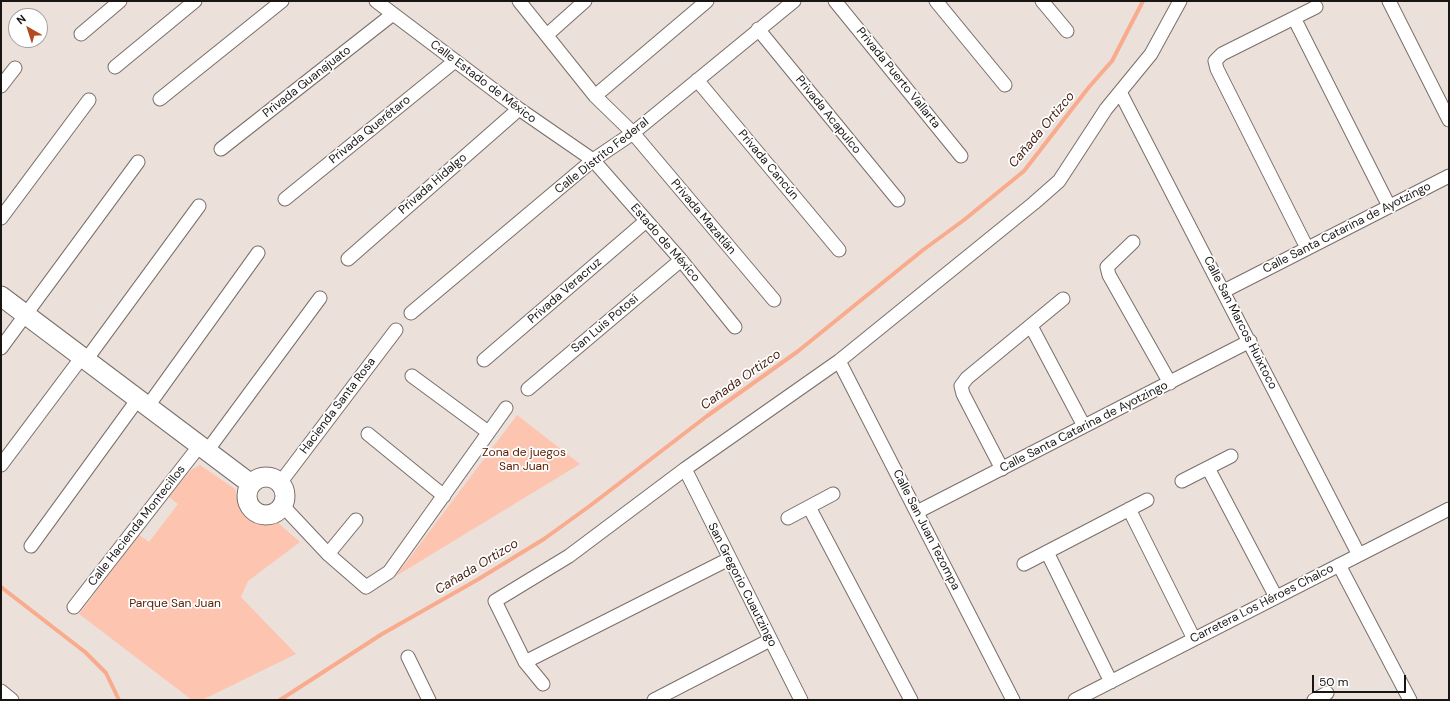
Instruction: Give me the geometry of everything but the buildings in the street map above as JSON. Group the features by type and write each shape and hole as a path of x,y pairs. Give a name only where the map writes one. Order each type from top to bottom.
{"street":[{"path":"81,34 120,1"},
{"path":"115,67 196,1"},
{"path":"160,99 282,1"},
{"name":"Calle Estado de México","path":"376,1 519,109 593,160"},
{"name":"Privada Mazatlán","path":"520,1 548,34 595,96 633,133 774,300"},
{"path":"548,34 585,1"},
{"path":"595,96 707,1"},
{"name":"Calle Distrito Federal","path":"411,313 593,160 633,133 794,1"},
{"name":"Privada Puerto Vallarta","path":"835,1 961,156"},
{"path":"936,1 1005,85"},
{"path":"1042,1 1067,32"},
{"path":"543,684 525,662 495,601 569,556 685,469 839,361 1034,203 1059,181 1106,109 1151,54 1180,1"},
{"path":"1389,1 1449,120"},
{"path":"1307,248 1216,69 1215,61 1222,54 1316,7"},
{"name":"Privada Guanajuato","path":"221,149 393,14"},
{"path":"1294,18 1389,206"},
{"name":"Privada Acapulco","path":"758,29 898,200"},
{"name":"Privada Querétaro","path":"285,199 455,61"},
{"path":"1,86 15,68"},
{"name":"Privada Cancún","path":"697,80 839,250"},
{"name":"Calle San Marcos Huixtoco","path":"1120,92 1250,341 1359,555"},
{"path":"1,218 89,100"},
{"name":"Privada Hidalgo","path":"348,259 519,109"},
{"name":"Estado de México","path":"593,160 681,260 735,327"},
{"path":"1,348 138,162"},
{"name":"Calle Santa Catarina de Ayotzingo","path":"1224,291 1449,176"},
{"path":"1,465 199,206"},
{"name":"Privada Veracruz","path":"484,360 646,221"},
{"path":"1133,242 1107,267 1109,275 1170,383"},
{"path":"31,546 258,252"},
{"name":"San Luis Potosí","path":"528,389 681,260"},
{"path":"1,296 251,484"},
{"name":"Calle Hacienda Montecillos","path":"74,607 204,448 320,298"},
{"path":"1002,469 963,394 961,386 967,378 1064,299"},
{"path":"1031,326 1084,426"},
{"name":"Hacienda Santa Rosa","path":"280,483 396,330"},
{"name":"Calle Santa Catarina de Ayotzingo","path":"917,512 1250,341"},
{"name":"Calle San Juan Tezompa","path":"839,361 1013,700"},
{"path":"412,376 488,432"},
{"path":"282,506 328,554 366,587 389,572 506,408"},
{"path":"368,434 444,496"},
{"path":"1182,481 1231,456"},
{"path":"1208,468 1276,597"},
{"name":"San Gregorio Cuautzingo","path":"685,469 801,700"},
{"path":"261,477 267,477 280,483 285,493 282,506 272,514 260,514 254,511 247,500 248,489 251,484 261,477"},
{"path":"788,518 833,494"},
{"path":"1024,564 1147,500"},
{"path":"808,507 911,700"},
{"path":"1130,509 1194,639"},
{"name":"Carretera Los Héroes Chalco","path":"1075,700 1449,509"},
{"path":"328,554 356,520"},
{"path":"1046,552 1111,682"},
{"path":"525,662 729,559"},
{"path":"1339,565 1410,700"},
{"path":"654,700 770,640"},
{"path":"408,657 429,700"},
{"path":"1314,700 1327,693"}],"green space":[{"name":"Zona de juegos San Juan","path":"517,415 580,464 396,576"},
{"name":"Parque San Juan","path":"200,465 235,489 239,506 251,521 275,520 300,542 248,581 241,597 296,654 202,700 192,700 79,614 139,535 149,542 178,504 169,497 191,470"}],"waterway":[{"name":"Cañada Ortizco","path":"280,700 382,634 477,580 544,539 707,416 797,352 923,250 964,220 1024,171 1089,87 1112,61 1143,1"},
{"path":"1,587 85,652 106,673 119,700"}]}
